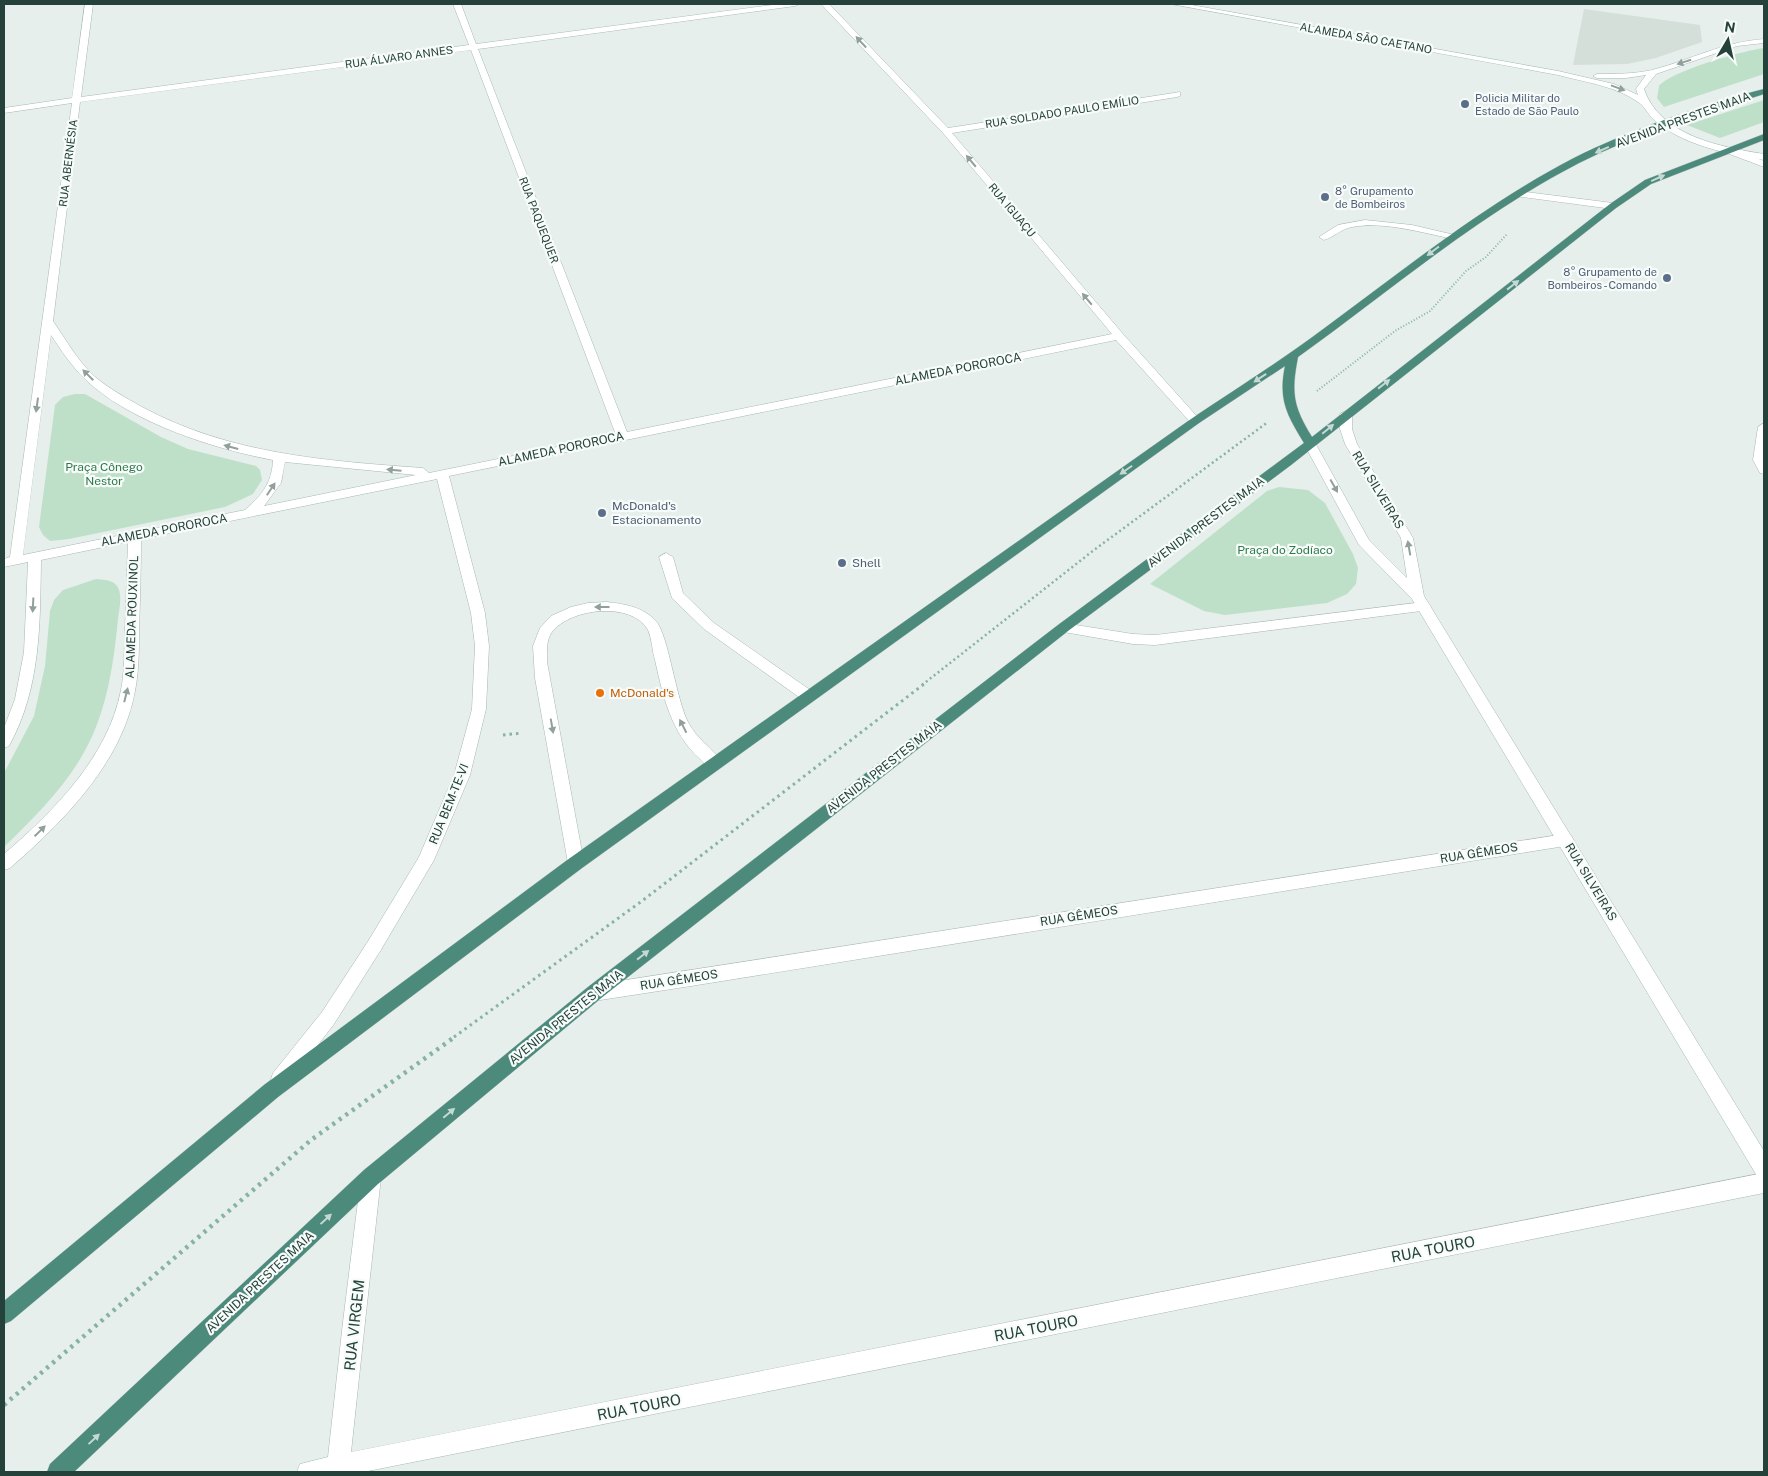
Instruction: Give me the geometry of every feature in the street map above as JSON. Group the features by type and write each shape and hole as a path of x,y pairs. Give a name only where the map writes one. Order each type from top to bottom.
{"highway":[{"name":"AVENIDA PRESTES MAIA","path":"4,1314 271,1091 576,863 1195,421 1293,356 1454,236 1518,194 1578,160 1663,124 1764,91"},
{"name":"AVENIDA PRESTES MAIA","path":"58,1472 371,1178 594,993 1064,628 1310,444 1614,206 1648,182 1764,137"},
{"path":"1293,356 1286,396 1290,410 1310,444"}],"street":[{"name":"RUA ABERNÉSIA","path":"48,322 89,4"},
{"name":"RUA PAQUEQUER","path":"457,4 622,436"},
{"name":"RUA ÁLVARO ANNES","path":"4,110 795,4"},
{"name":"RUA IGUAÇU","path":"825,4 946,131 1119,336 1195,421"},
{"name":"ALAMEDA SÃO CAETANO","path":"1175,4 1558,73 1611,86 1642,100"},
{"name":"ALAMEDA SÃO CAETANO","path":"1558,73 1617,76 1653,72 1736,44 1764,40"},
{"path":"1653,72 1640,89 1642,100 1663,124 1764,164"},
{"name":"RUA SOLDADO PAULO EMÍLIO","path":"946,131 1177,94"},
{"path":"1727,150 1764,157"},
{"path":"1518,194 1614,206"},
{"path":"1324,238 1341,226 1354,224 1376,224 1454,236"},
{"path":"48,322 72,358 90,378 136,409 170,427 201,439 279,458 442,474"},
{"path":"10,562 48,322"},
{"name":"ALAMEDA POROROCA","path":"10,562 1119,336"},
{"name":"RUA SILVEIRAS","path":"1346,414 1346,429 1351,444 1407,538 1420,601"},
{"path":"1764,427 1759,460 1764,470"},
{"name":"RUA SILVEIRAS","path":"1310,444 1364,542 1420,601 1764,1169"},
{"path":"249,513 275,486 279,474 279,458"},
{"name":"RUA BEM-TE-VI","path":"271,1091 328,1018 373,948 426,860 462,775 479,709 482,646 478,613 442,474"},
{"name":"ALAMEDA ROUXINOL","path":"4,863 43,829 74,794 97,762 115,727 127,697 131,664 135,536"},
{"path":"4,742 14,726 30,669 35,556"},
{"path":"666,557 677,596 708,626 808,696"},
{"path":"1064,628 1133,639 1155,640 1420,601"},
{"path":"576,863 552,730 540,645 546,627 558,617 595,606 620,607 639,613 653,626 668,690 676,713 690,740 714,763"},
{"name":"RUA GÊMEOS","path":"594,993 1564,840"},
{"name":"RUA VIRGEM","path":"339,1469 371,1178"},
{"name":"RUA TOURO","path":"308,1472 339,1469 1764,1183"}],"path":[{"path":"1290,410 1395,332 1430,311 1466,271 1486,257 1511,229"},
{"path":"4,1405 311,1140 642,901 946,668 1094,550 1274,416"},
{"path":"472,738 552,730"}],"shaded area":[{"path":"1584,9 1700,25 1702,42 1656,58 1627,64 1573,65"}],"green space":[{"path":"1764,48 1764,74 1664,107 1657,98 1659,86 1677,74 1724,57"},
{"path":"1764,100 1764,122 1720,138 1687,125"},
{"name":"Praça Cônego Nestor","path":"85,394 161,437 188,449 256,466 260,470 262,480 253,494 225,507 69,539 50,541 43,535 39,527 55,405 63,397"},
{"name":"Praça do Zodíaco","path":"1279,487 1308,490 1325,503 1353,554 1358,568 1356,584 1347,594 1327,603 1225,615 1204,611 1150,584 1267,491"},
{"path":"96,579 107,580 117,586 119,589 120,607 111,675 96,728 79,761 63,784 4,847 4,773 34,716 45,666 50,611 54,600 63,590"}],"place":[{"name":"Policia Militar do Estado de São Paulo","path":"1465,104"},
{"name":"8° Grupamento de Bombeiros","path":"1325,197"},
{"name":"8° Grupamento de Bombeiros - Comando","path":"1667,278"},
{"name":"McDonald's Estacionamento","path":"602,513"},
{"name":"Shell","path":"842,563"},
{"name":"McDonald's","path":"600,693"}]}
